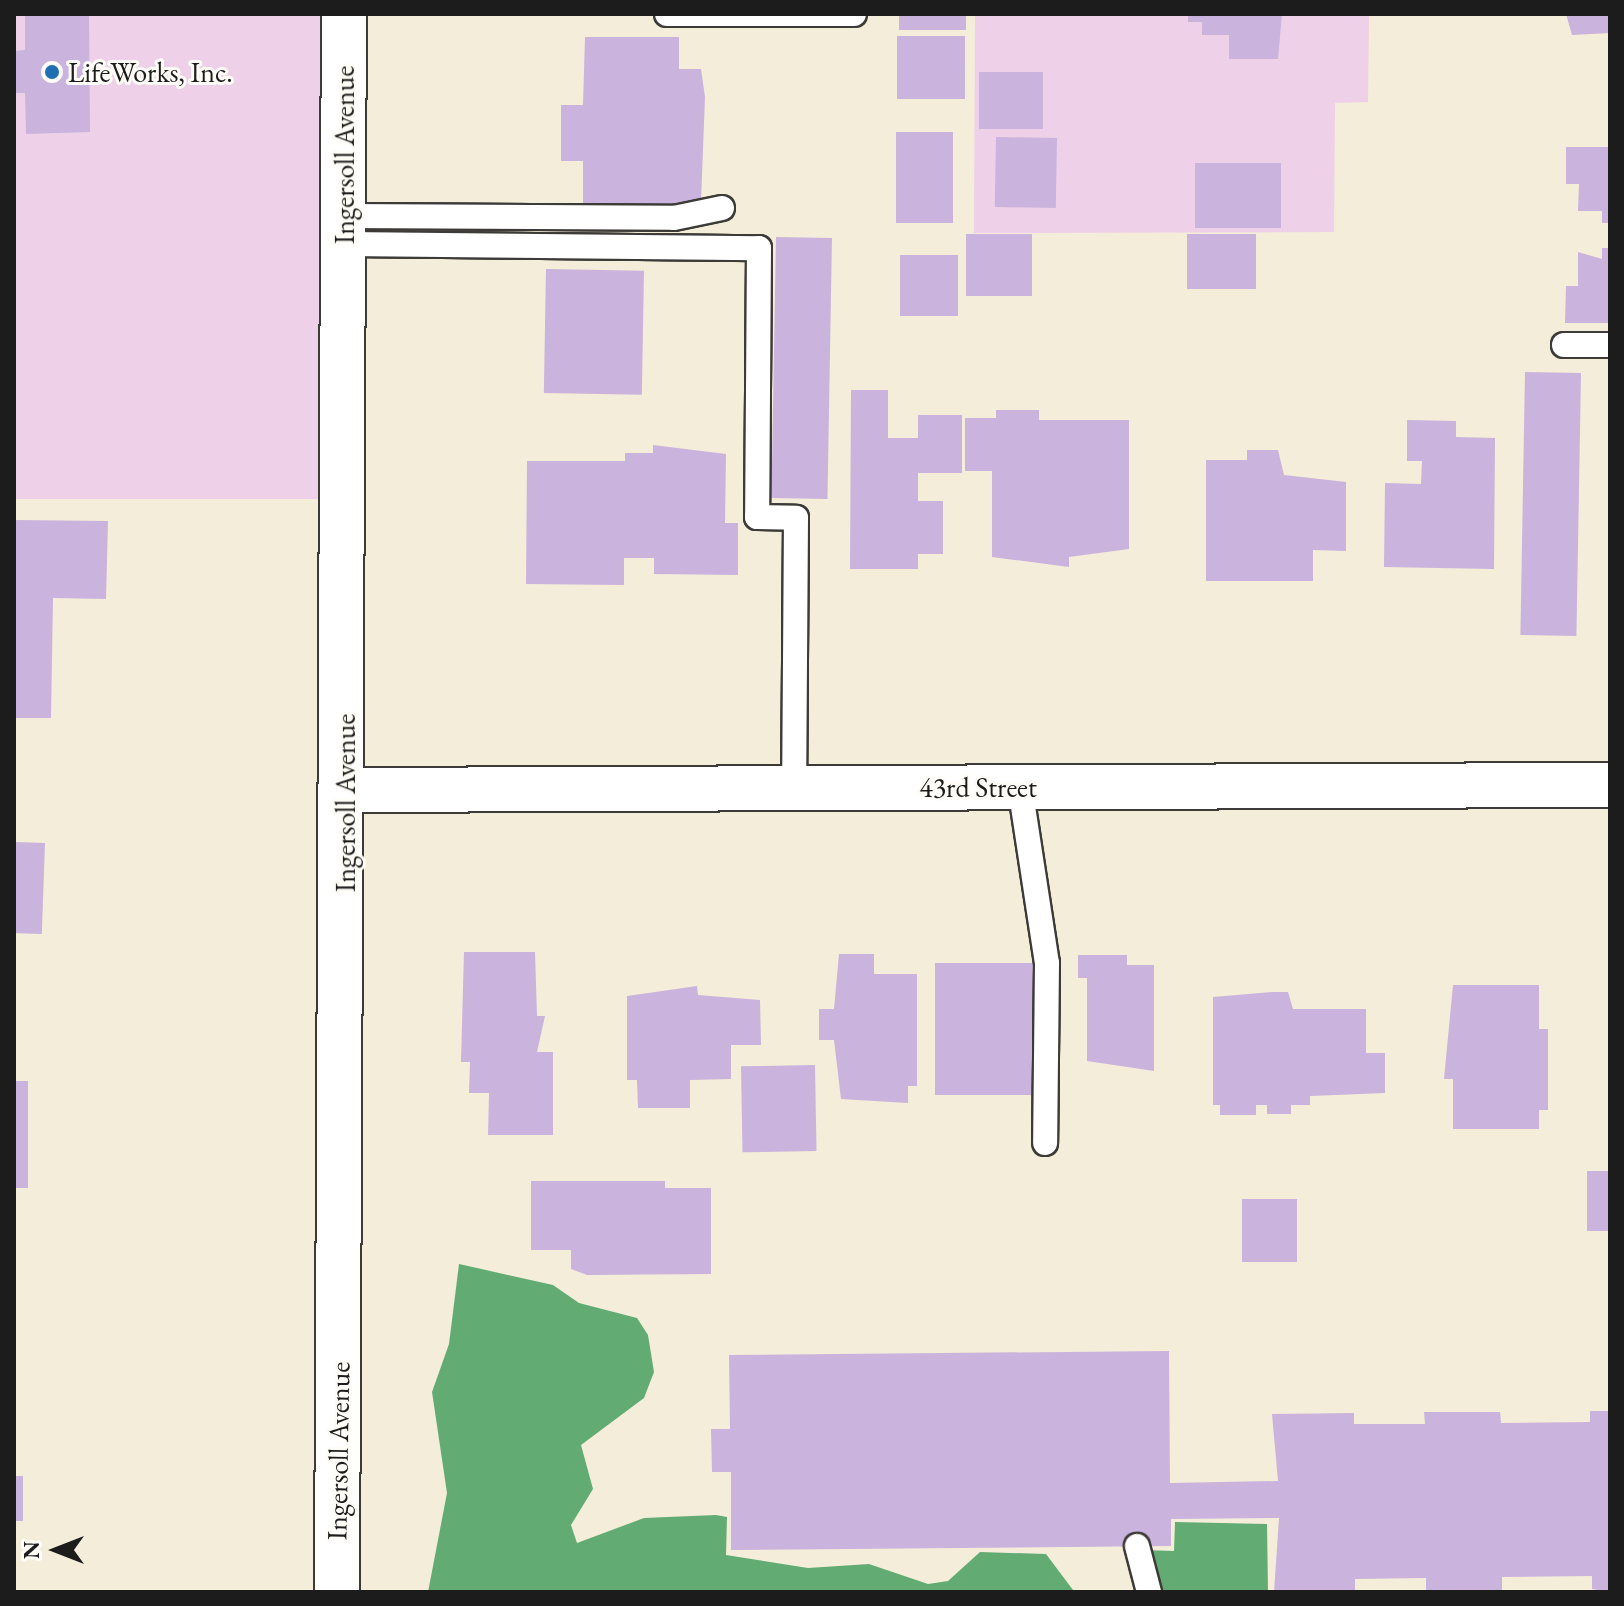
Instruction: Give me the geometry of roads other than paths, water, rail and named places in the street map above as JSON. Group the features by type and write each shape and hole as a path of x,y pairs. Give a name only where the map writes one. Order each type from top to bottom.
{"main road":[{"name":"Ingersoll Avenue","path":"337,1592 346,790 344,14"},
{"name":"43rd Street","path":"346,790 1610,785"}],"lane":[{"path":"667,14 854,14"},
{"path":"345,230 674,218 722,208"},
{"path":"345,230 759,248 757,517 796,518 794,788"},
{"path":"1564,345 1610,345"},
{"path":"1020,787 1047,963 1045,1143"},
{"path":"1137,1546 1149,1592"}],"place":[{"name":"LifeWorks, Inc.","path":"52,72"}]}
